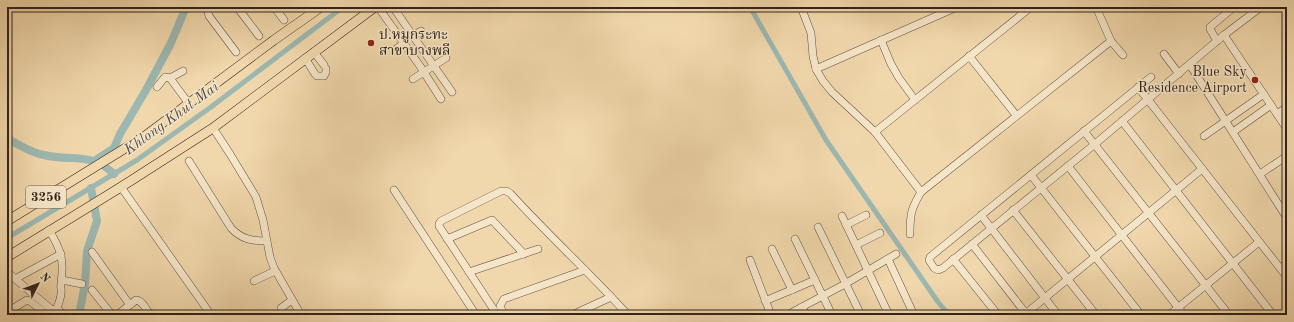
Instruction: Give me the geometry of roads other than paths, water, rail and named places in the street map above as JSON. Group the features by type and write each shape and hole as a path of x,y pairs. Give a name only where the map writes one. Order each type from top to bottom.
{"main road":[{"name":"3256","path":"7,220 145,136 321,7"},
{"name":"3256","path":"7,256 102,199 213,128 375,7"}],"street":[{"path":"210,7 208,12 209,16 236,52"},
{"path":"237,7 259,36"},
{"path":"274,7 284,20"},
{"path":"378,7 424,72 441,99"},
{"path":"393,7 452,92"},
{"path":"801,7 811,33 816,69 832,92 875,132 921,192"},
{"path":"816,69 955,7"},
{"path":"875,132 1031,7"},
{"path":"1096,7 1111,41 1124,55"},
{"path":"1218,41 1210,27 1234,7"},
{"path":"1151,77 930,257 929,260 934,268 941,270 1122,122 1224,35 1261,7"},
{"path":"413,36 421,30"},
{"path":"1224,35 1287,129"},
{"path":"881,40 891,64 915,100"},
{"path":"910,234 910,214 912,207 921,192 1111,41"},
{"path":"395,50 404,44"},
{"path":"305,58 317,76 324,76 326,72 325,67 314,52"},
{"path":"1164,54 1179,74"},
{"path":"970,56 1016,115"},
{"path":"412,79 446,58"},
{"path":"1190,65 1287,218"},
{"path":"157,87 165,77 170,78 183,71"},
{"path":"170,78 189,104"},
{"path":"1138,87 1287,277"},
{"path":"1204,136 1264,94"},
{"path":"1233,132 1271,105"},
{"path":"1277,114 1287,107"},
{"path":"1122,122 1273,315"},
{"path":"213,128 256,197 263,220 270,257 275,271 301,315"},
{"path":"1084,131 1229,315"},
{"path":"1260,174 1287,156"},
{"path":"189,161 231,228 243,238 254,241 266,241"},
{"path":"1068,166 1184,315"},
{"path":"972,244 1026,315 1095,256 1202,169"},
{"path":"1031,175 1141,315"},
{"path":"121,187 211,315"},
{"path":"394,190 476,315"},
{"path":"494,310 439,226 440,222 501,191 506,191 510,193 535,221 628,315"},
{"path":"1013,210 1096,315"},
{"path":"846,225 866,215"},
{"path":"981,215 1058,315"},
{"path":"842,216 889,315"},
{"path":"447,239 492,220 524,254"},
{"path":"818,227 861,315"},
{"path":"49,230 61,254 62,280 60,286 62,293 53,313"},
{"path":"856,245 880,233"},
{"path":"795,239 832,315"},
{"path":"1169,315 1259,242"},
{"path":"469,272 538,249"},
{"path":"772,249 792,290"},
{"path":"92,252 130,305"},
{"path":"16,279 61,254"},
{"path":"786,315 845,284 896,254"},
{"path":"888,259 913,313"},
{"path":"953,259 998,315"},
{"path":"750,260 771,315"},
{"path":"504,315 500,306 504,299 585,270"},
{"path":"254,281 275,271"},
{"path":"7,272 53,313"},
{"path":"62,280 82,284"},
{"path":"765,301 815,280"},
{"path":"92,290 112,315"},
{"path":"572,315 611,297"},
{"path":"7,312 27,300 53,313 64,315"},
{"path":"283,315 280,310 281,308 292,300"},
{"path":"118,315 134,301 140,301 150,315"},
{"path":"802,307 806,315"}],"waterway":[{"path":"94,161 114,148 120,134 171,43 186,7"},
{"name":"Khlong Khut Mai","path":"7,238 137,160 211,107 343,7"},
{"path":"750,7 826,140 938,302 949,315"},
{"path":"7,139 39,154 54,157 80,158 97,162 114,174"},
{"path":"79,315 85,284 87,251 97,221 91,188"}],"place":[{"name":"ป.หมูกระทะ สาขาบางพลี","path":"371,43"},
{"name":"Blue Sky Residence Airport","path":"1255,80"}]}
